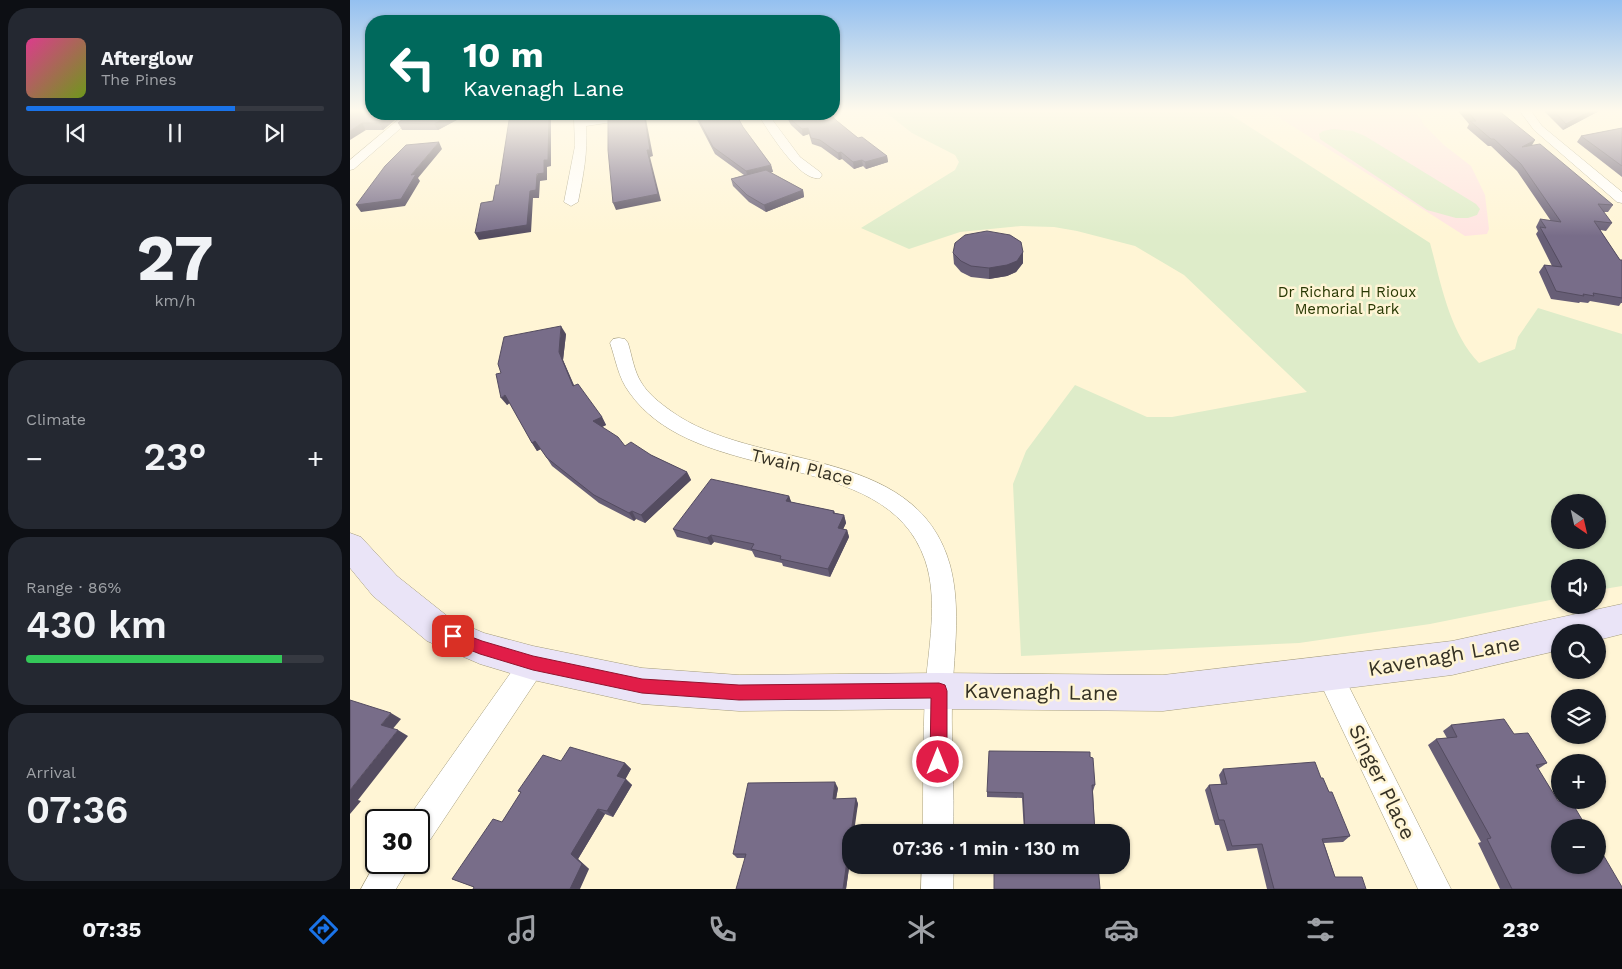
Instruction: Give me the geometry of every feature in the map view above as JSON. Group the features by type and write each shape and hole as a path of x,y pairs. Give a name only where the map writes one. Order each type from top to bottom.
{"main road":[{"name":"Kavenagh Lane","path":"350,546 385,586 439,630 480,648 533,663 642,686 661,688 739,693 939,691 1163,693 1452,658 1551,636"},
{"path":"1603,624 1622,620"}],"street":[{"path":"350,166 365,152"},
{"path":"571,202 580,152"},
{"path":"791,152 796,160 816,175"},
{"path":"1567,152 1622,198"},
{"name":"Twain Place","path":"619,343 630,380 648,402 674,423 708,440 748,453 833,473 861,482 887,496 908,514 926,537 934,555 944,595 939,691 938,824"},
{"path":"430,813 533,663"},
{"name":"Singer Place","path":"1329,674 1435,889"},
{"path":"377,889 388,874"},
{"path":"937,889 938,874"}],"shaded area":[{"path":"1334,152 1454,152 1471,166 1485,195 1489,229 1487,234 1465,236"}],"green space":[{"name":"Dr Richard H Rioux Memorial Park","path":"950,152 1289,152 1430,243 1442,290 1453,322 1460,337 1479,363 1515,349 1518,337 1538,308 1622,334 1622,586 1606,589 1606,559 1551,559 1551,600 1430,624 1299,643 1021,656 1013,484 1026,451 1075,385 1147,417 1172,417 1307,392 1184,275 1135,246 1077,231 1054,227 1021,226 960,232 909,249 861,228 955,170 959,162 955,155"},
{"path":"1340,152 1392,152 1476,204 1480,209 1477,215 1468,218 1456,218 1427,210"}],"building":[{"path":"399,152 430,152 411,175 416,174 401,199 356,205 385,166"},
{"path":"504,152 548,152 548,160 544,160 544,173 537,174 536,190 530,191 527,225 475,233 481,203 493,201 496,185 499,185"},
{"path":"608,152 648,152 658,194 613,203"},
{"path":"721,152 762,152 771,165 746,171"},
{"path":"842,152 882,152 887,156 865,162 862,160 853,162"},
{"path":"1509,152 1550,152 1613,205 1598,204 1612,223 1594,221 1620,260 1622,260 1622,298 1593,293 1594,296 1583,294 1584,296 1556,291 1544,265 1562,267 1540,227 1546,228 1540,219 1561,222 1521,164"},
{"path":"1604,152 1622,152 1622,166"},
{"path":"766,170 803,190 764,205 747,195 731,179"},
{"path":"987,231 1010,235 1021,242 1023,252 1017,261 989,268 971,266 961,261 953,253 955,243 965,235"},
{"path":"561,326 559,352 573,386 578,384 602,417 593,421 618,437 625,446 631,442 651,455 687,472 641,515 632,511 629,513 594,495 547,458 535,441 532,443 505,395 501,398 496,374 501,373 498,364 504,337"},
{"path":"711,479 789,496 786,501 834,511 833,513 844,515 838,528 847,530 828,569 780,559 781,556 751,549 754,544 711,535 707,538 673,529"},
{"path":"350,700 391,713 381,725 398,730 350,790"},
{"path":"1504,719 1514,734 1528,733 1547,763 1536,765 1551,790 1551,809 1576,809 1582,819 1551,819 1551,874 1606,874 1606,860 1622,889 1512,889 1487,839 1491,838 1436,739 1457,737 1451,725"},
{"path":"570,747 625,763 617,776 626,779 607,811 598,809 571,854 582,864 570,889 473,889 474,887 452,879 493,819 502,822 521,792 518,791 543,755 561,761"},
{"path":"989,751 1090,752 1090,757 1093,758 1095,785 1092,785 1094,824 1025,824 1023,793 987,792"},
{"path":"1315,762 1321,778 1323,778 1329,792 1332,792 1350,836 1322,839 1335,877 1362,877 1366,889 1274,889 1262,844 1232,846 1224,820 1219,820 1209,785 1227,784 1223,769"},
{"path":"835,782 833,799 856,798 852,824 842,824 842,874 845,874 843,889 736,889 746,854 733,854 748,783"},
{"path":"994,874 1099,874 1100,889 994,889"}],"route":[{"path":"453,636 480,648 533,663 642,686 739,693 939,691 938,762"}]}
